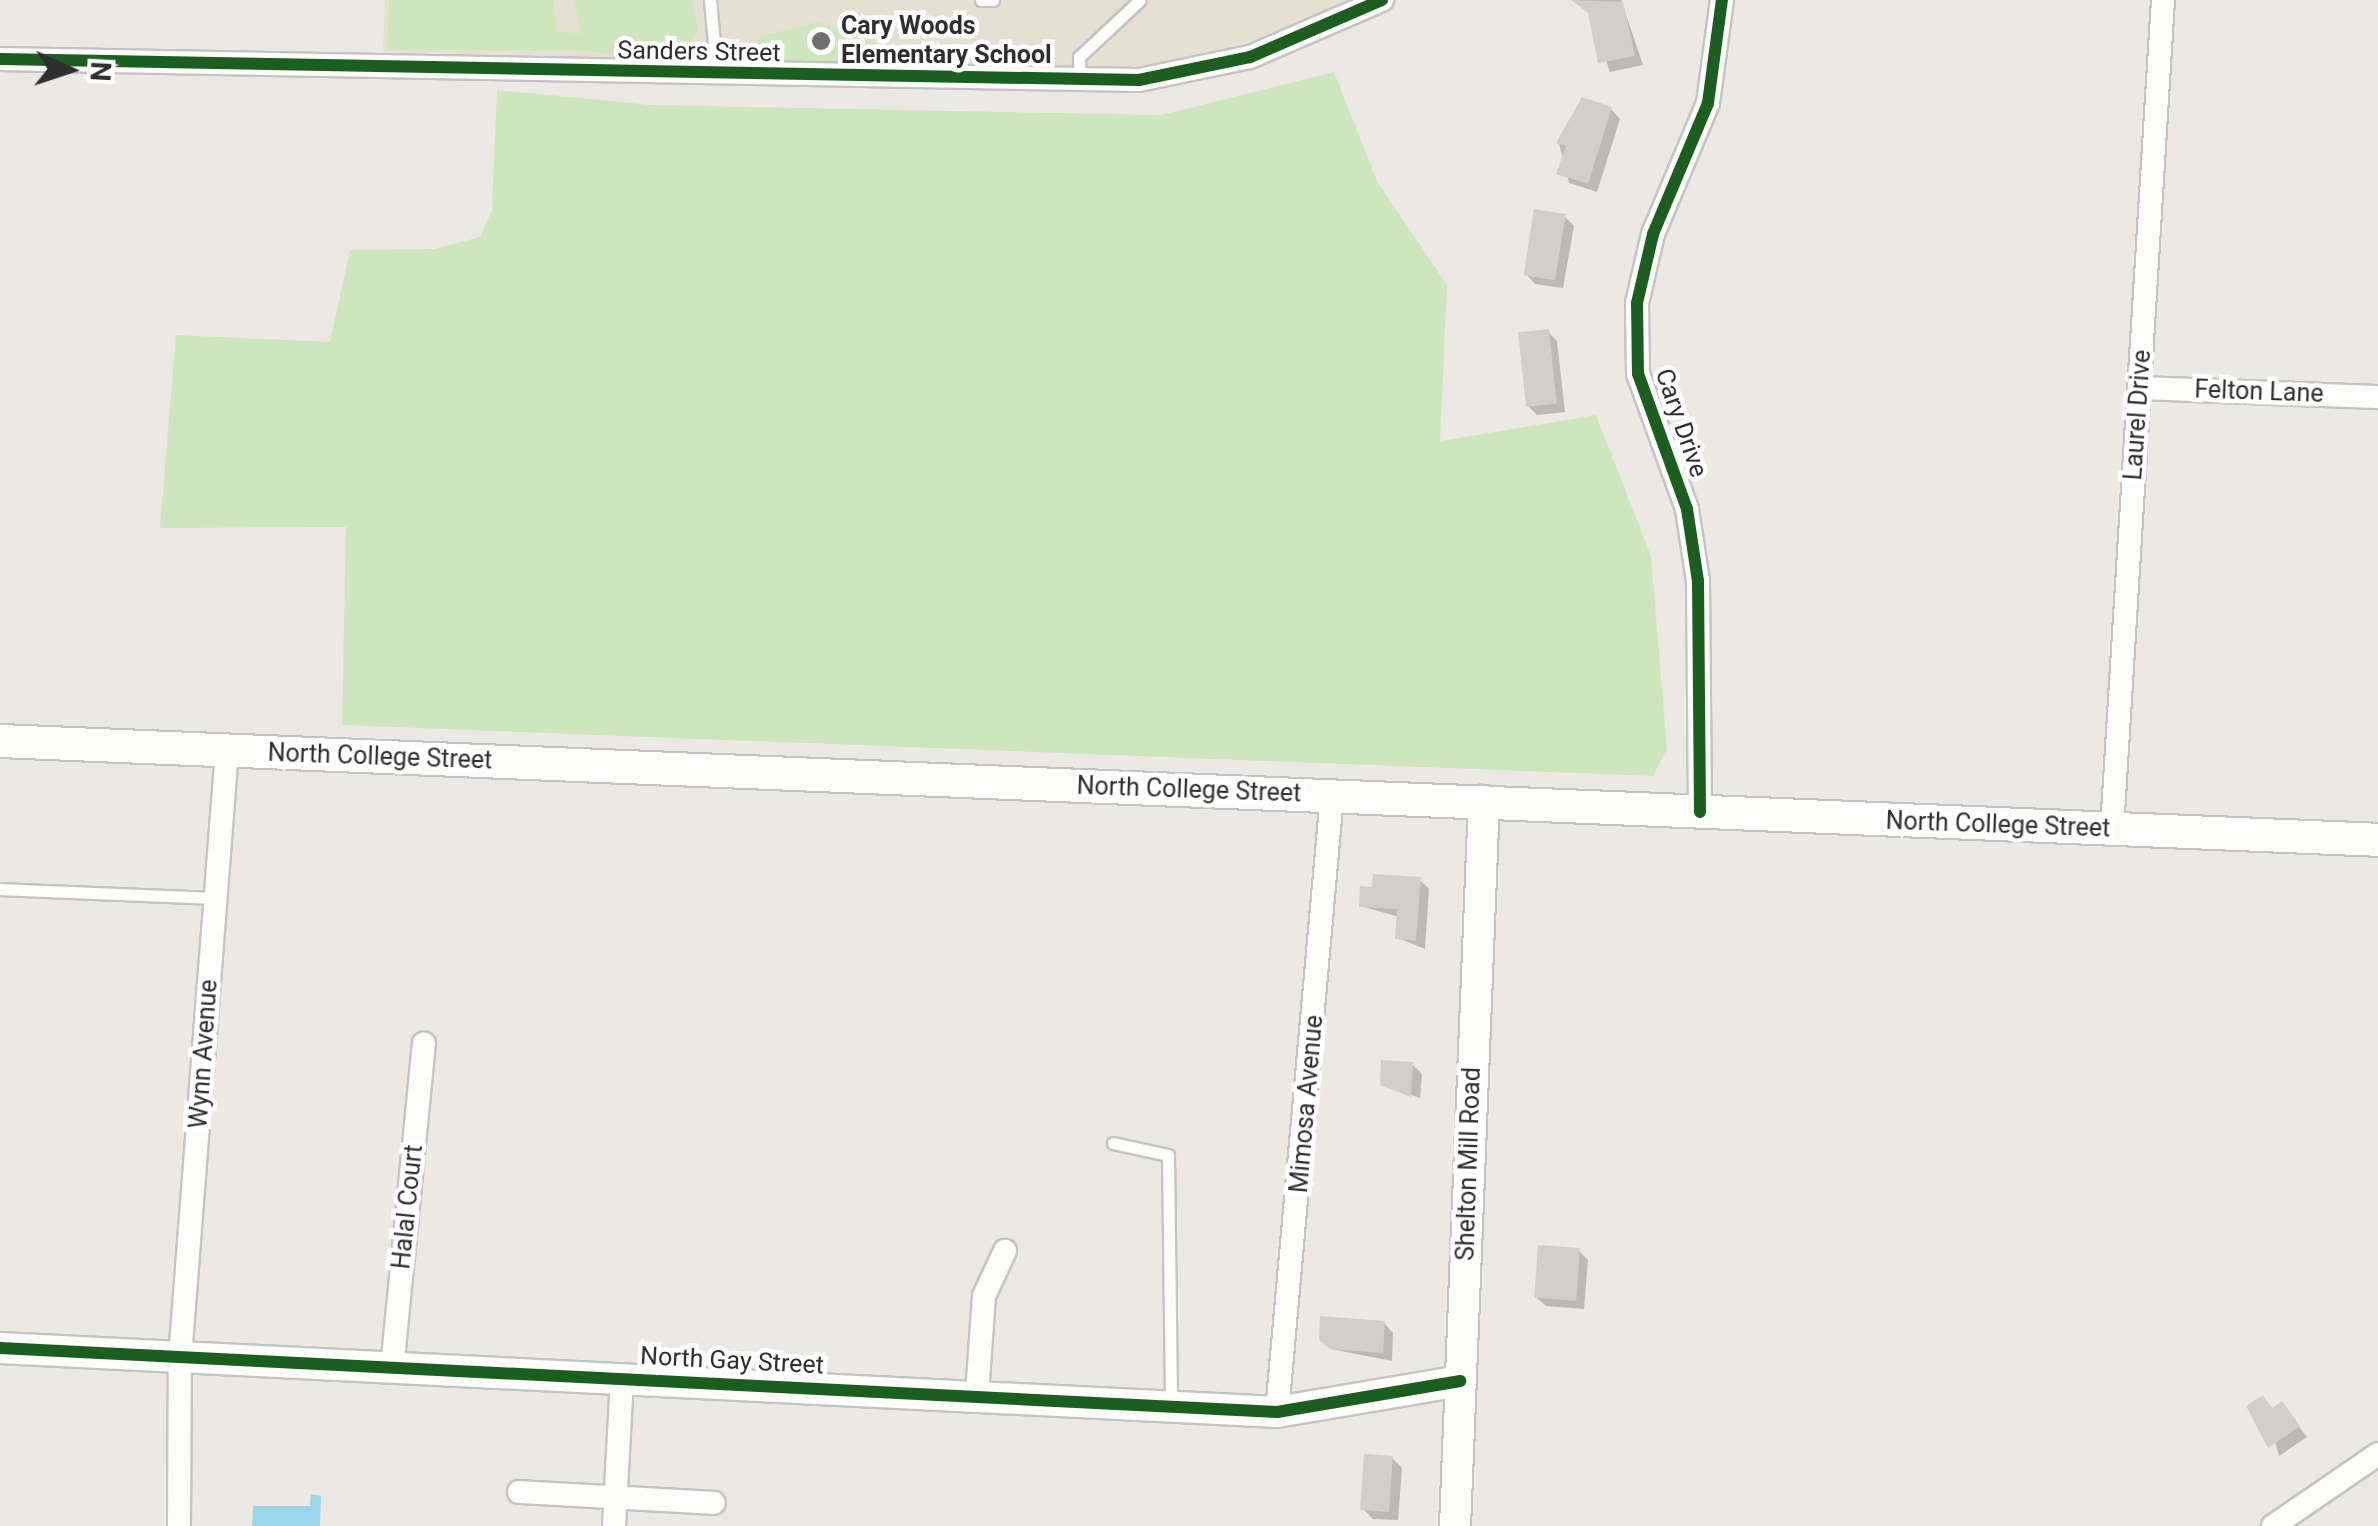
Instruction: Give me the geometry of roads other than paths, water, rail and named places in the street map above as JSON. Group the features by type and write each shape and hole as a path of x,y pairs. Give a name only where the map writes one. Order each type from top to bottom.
{"main road":[{"name":"North College Street","path":"0,741 2378,840"}],"street":[{"name":"Sanders Street","path":"0,59 1080,82 1250,57 1382,0"},
{"name":"Cary Drive","path":"1700,812 1698,580 1687,509 1638,374 1637,303 1653,234 1708,103 1722,0"},
{"name":"Laurel Drive","path":"2112,829 2163,0"},
{"name":"Felton Lane","path":"2140,388 2378,397"},
{"name":"Wynn Avenue","path":"179,1526 180,1358 227,750"},
{"name":"Mimosa Avenue","path":"1276,1412 1332,796"},
{"name":"Shelton Mill Road","path":"1455,1526 1484,802"},
{"name":"Halal Court","path":"392,1369 424,1044"},
{"path":"977,1394 984,1296 1005,1251"},
{"name":"North Gay Street","path":"0,1348 1276,1412 1460,1381"},
{"path":"614,1526 622,1379"},
{"path":"2273,1526 2378,1454"},
{"path":"519,1492 714,1503"}],"lane":[{"path":"710,0 717,75"},
{"path":"982,0 993,0"},
{"path":"1080,82 1079,57 1140,0"},
{"path":"0,889 216,898"},
{"path":"1113,1143 1168,1155 1170,1405"}],"water":[{"path":"311,1494 321,1496 320,1526 252,1526 253,1506 310,1506"}],"place":[{"name":"Cary Woods Elementary School","path":"821,41"}]}
